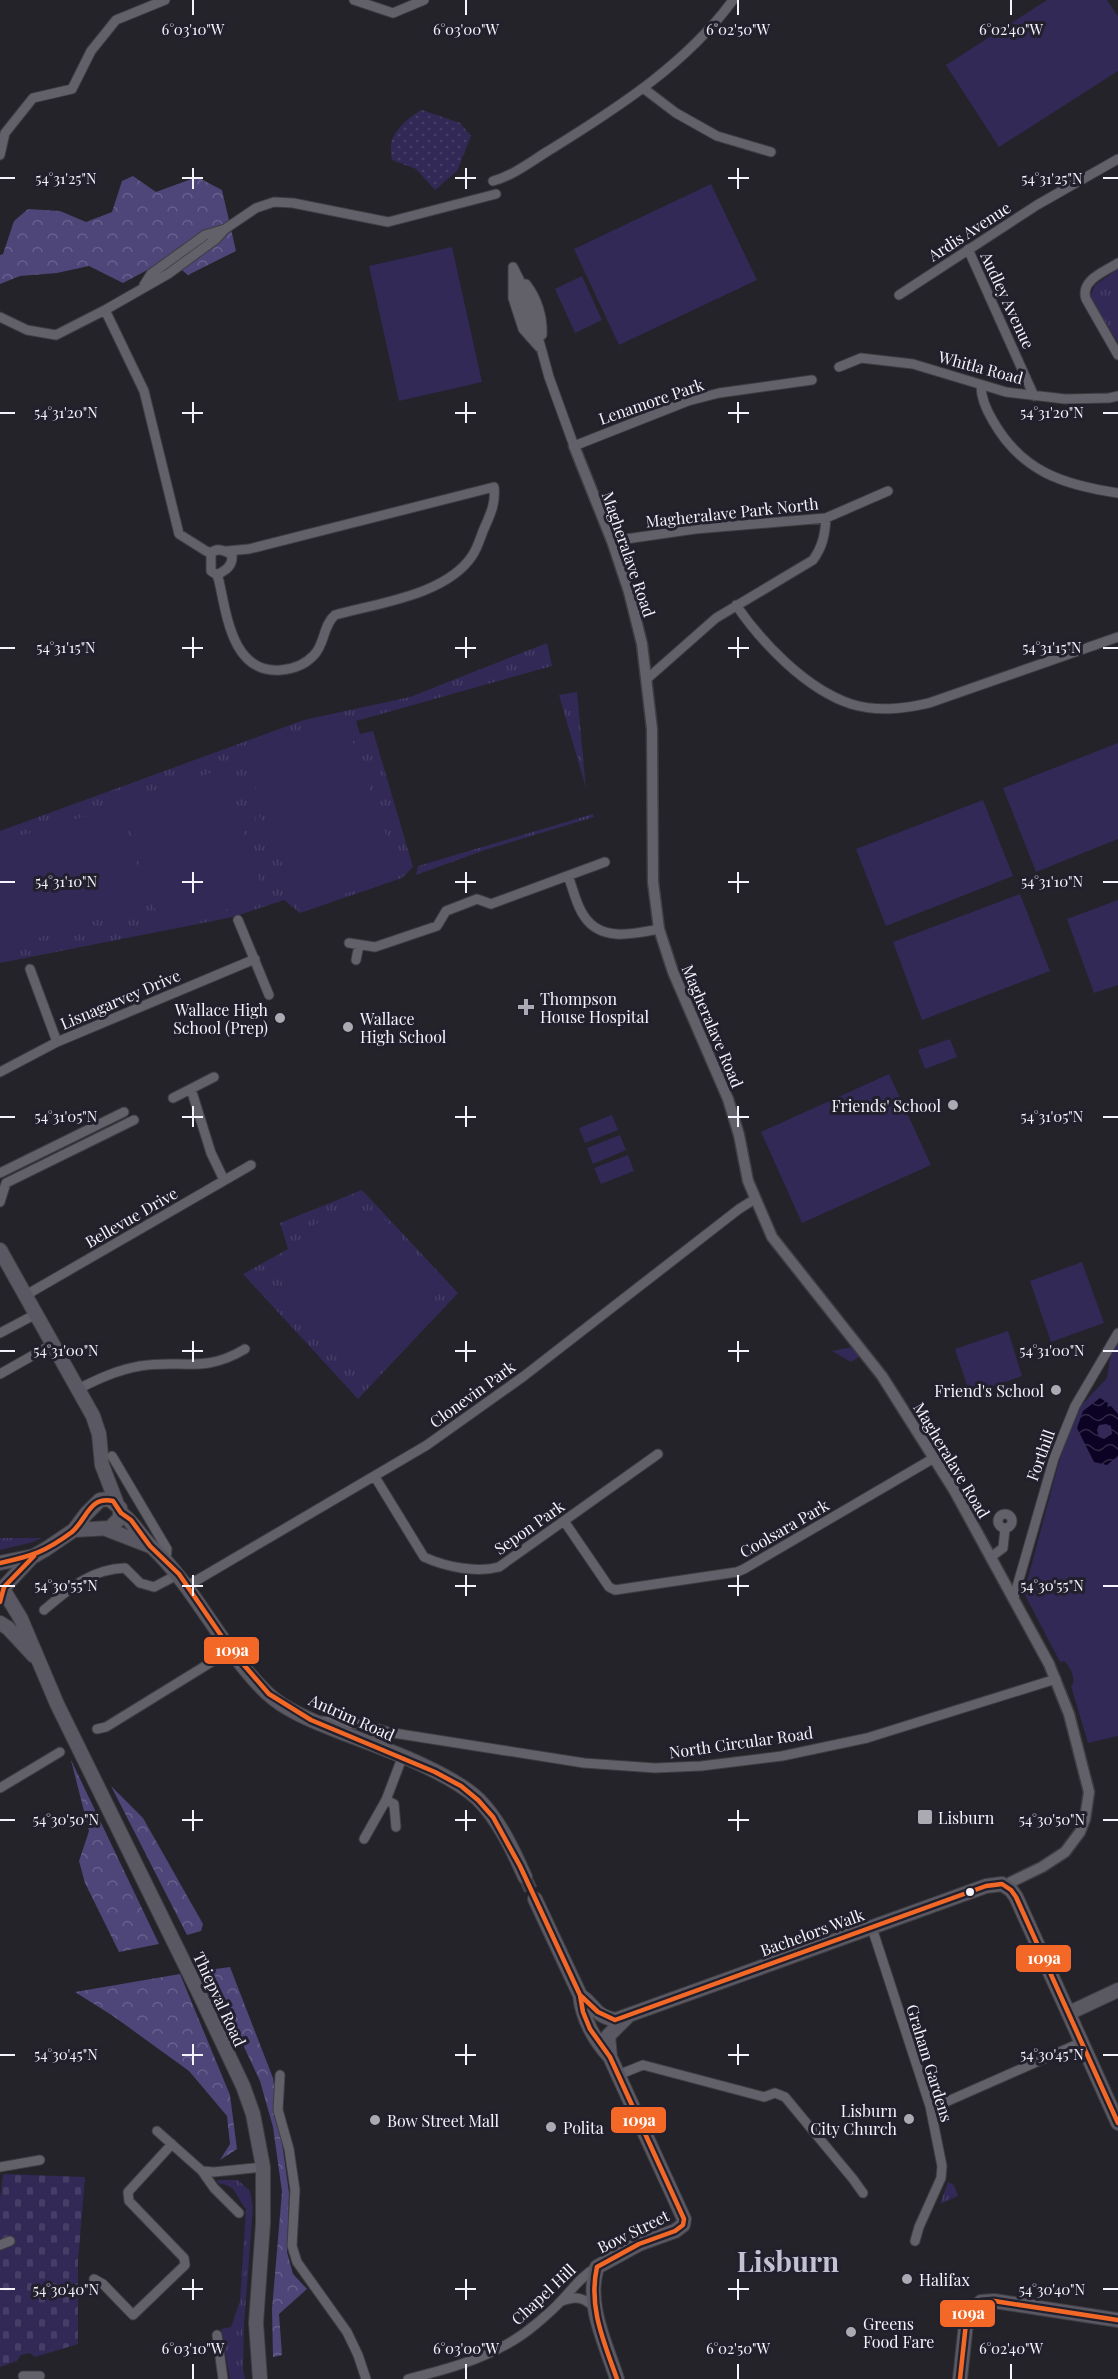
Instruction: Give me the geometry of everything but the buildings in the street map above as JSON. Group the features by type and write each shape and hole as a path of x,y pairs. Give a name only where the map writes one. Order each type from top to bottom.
{"main road":[{"name":"Antrim Road","path":"0,1250 93,1416 119,1509 131,1520 150,1546 179,1574 231,1650 268,1694 311,1720 453,1781 478,1800 499,1827 525,1877"},
{"name":"Antrim Road","path":"92,1508 107,1461"},
{"path":"2,1589 34,1556 74,1530 92,1508 104,1499 119,1509 117,1523 103,1529 74,1530"},
{"path":"92,1508 94,1523 103,1529"},
{"name":"Antrim Road","path":"103,1529 150,1546"},
{"path":"0,1563 34,1556"},
{"name":"Thiepval Road","path":"2,1589 21,1619 57,1704 159,1909 243,2086 256,2127 263,2167 263,2223 255,2323 260,2379"},
{"name":"Thiepval Road","path":"0,1623 8,1628 37,1659"},
{"name":"Bachelors Walk","path":"580,1995 588,2001 595,2013 615,2020 986,1886 996,1884 1007,1886"},
{"path":"1007,1886 1016,1897 1118,2123"},
{"path":"535,1899 580,1995 592,2033 610,2057 618,2075"},
{"path":"1069,2013 1118,1990"},
{"name":"Bachelors Walk","path":"610,2057 608,2036 628,2016"},
{"name":"Bow Street","path":"597,2267 639,2244 675,2231 683,2225 681,2211 618,2075"},
{"path":"597,2267 592,2281 594,2307 617,2379"},
{"path":"960,2379 966,2321 970,2310 981,2302 994,2301 1118,2320"}],"street":[{"path":"0,155 2,132 33,98 72,89 91,51 116,20 165,0"},
{"path":"354,0 393,13 424,0"},
{"path":"493,181 505,177 552,148 643,88 711,28 733,0"},
{"path":"643,88 676,113 717,136 771,152"},
{"name":"Ardis Avenue","path":"899,295 1037,205 1118,159"},
{"path":"0,317 27,330 56,335 168,274 216,239 225,229 256,208 274,202 293,203 388,222 496,194"},
{"name":"Audley Avenue","path":"968,249 1034,396"},
{"path":"1118,263 1088,282 1084,292 1118,355"},
{"name":"Magheralave Road","path":"541,349 523,329 513,298 513,267 532,292 542,322 541,349 574,446 612,541 634,612 648,678 653,751 653,882 659,929 673,972 728,1099 739,1136 747,1180 776,1244 838,1317 882,1376 934,1458 1014,1597 1056,1679 1076,1737 1089,1792 1085,1819 1072,1843 1055,1859 1007,1886"},
{"path":"105,310 144,391 179,534 206,551 249,549 494,487 495,501 492,512 472,556 458,571 443,583 413,594 335,615 328,620 317,653 294,669 274,670 262,668 250,662 230,632 217,575 211,571 211,552"},
{"name":"Whitla Road","path":"839,367 861,358 913,364 981,386 1034,396 1065,399 1118,396"},
{"name":"Lenamore Park","path":"574,446 688,400 812,380"},
{"path":"981,386 986,408 996,427 1010,446 1027,462 1050,476 1074,486 1118,493"},
{"name":"Magheralave Park North","path":"612,541 684,530 826,518 888,491"},
{"path":"648,678 706,625 813,560 820,551 824,539 826,518"},
{"path":"217,575 230,566 232,555 227,551"},
{"path":"736,605 756,631 796,671 832,695 850,704 870,708 906,708 929,703 1118,638"},
{"path":"357,960 354,944 375,948 437,926 447,911 477,898 491,904 605,862"},
{"path":"568,876 584,916 595,927 607,933 633,934 659,929"},
{"path":"238,920 269,995"},
{"name":"Lisnagarvey Drive","path":"0,1072 57,1042 255,960"},
{"path":"30,969 57,1042"},
{"path":"173,1098 214,1077"},
{"path":"191,1089 211,1153 224,1180"},
{"path":"0,1173 124,1112"},
{"path":"0,1202 6,1183 134,1120"},
{"name":"Bellevue Drive","path":"26,1295 251,1165"},
{"name":"Clonevin Park","path":"187,1586 427,1445 514,1383 755,1199"},
{"path":"0,1333 36,1314"},
{"name":"Forthill","path":"1014,1597 1054,1458 1075,1406 1118,1333"},
{"path":"0,1374 53,1344"},
{"path":"78,1389 111,1372 170,1363 192,1366 209,1364 245,1349"},
{"name":"Sepon Park","path":"375,1477 424,1557 482,1571 499,1567 658,1454"},
{"name":"Coolsara Park","path":"564,1521 609,1587 615,1590 737,1572 934,1458"},
{"path":"107,1461 137,1498 167,1549 166,1560"},
{"path":"119,1509 137,1498"},
{"path":"991,1557 1003,1548 1005,1528"},
{"path":"44,1610 80,1580 112,1568 125,1568 140,1583 154,1587 179,1574"},
{"path":"98,1729 106,1727 231,1650"},
{"name":"North Circular Road","path":"311,1720 364,1725 387,1732 584,1763 655,1768 701,1766 782,1755 867,1738 1056,1679"},
{"path":"371,1744 379,1734 387,1732"},
{"path":"0,1788 60,1752"},
{"path":"364,1839 386,1800 402,1758"},
{"path":"386,1800 394,1804 396,1827"},
{"name":"Graham Gardens","path":"872,1928 930,2106 942,2166 941,2178 915,2241"},
{"path":"930,2106 939,2105 1082,2042"},
{"path":"618,2075 643,2065 731,2090 764,2097 775,2093 785,2097 854,2179 863,2193"},
{"path":"280,2075 278,2110 289,2149 295,2190 292,2246 297,2262 346,2332 358,2355 366,2379"},
{"path":"157,2131 202,2171 214,2188 239,2213"},
{"path":"94,2279 103,2284 134,2315 185,2265 184,2258 129,2201 128,2192 172,2144"},
{"path":"0,2167 40,2160"},
{"path":"202,2171 263,2167"},
{"name":"Chapel Hill","path":"408,2379 460,2365 499,2348 534,2326 562,2301 567,2292 587,2273 597,2267"},
{"path":"562,2301 580,2297 594,2307"},
{"path":"217,2335 223,2379"},
{"path":"23,2365 22,2377 40,2376"}],"green space":[{"path":"1047,0 1107,0 1118,16 1118,71 999,147 946,65"},
{"path":"422,110 460,123 471,136 457,171 435,190 416,169 392,160 391,145 397,131 413,115"},
{"path":"133,176 156,192 197,177 222,190 236,251 188,275 168,259 123,283 89,266 57,273 20,276 0,284 0,255 3,254 14,221 28,209 60,211 86,222 112,212 122,181"},
{"path":"711,184 757,280 619,345 574,249"},
{"path":"452,247 482,382 399,401 369,266"},
{"path":"1118,269 1118,343 1090,297 1095,285"},
{"path":"582,276 602,320 575,333 555,289"},
{"path":"547,643 552,666 356,721 360,734 373,731 413,867 402,878 300,913 284,900 233,917 0,963 0,831 304,720 410,697"},
{"path":"577,692 585,779 586,788 559,695"},
{"path":"343,715 400,874 299,910 242,751"},
{"path":"1118,743 1118,839 1036,872 1003,788"},
{"path":"223,769 265,897 162,930 121,802"},
{"path":"983,800 1013,876 886,926 856,849"},
{"path":"119,806 149,904 4,948 0,935 0,842"},
{"path":"256,808 271,847 267,848 252,809"},
{"path":"593,814 594,817 485,850 416,875 418,866"},
{"path":"1020,894 1050,971 922,1020 893,942"},
{"path":"1118,900 1118,985 1094,993 1067,919"},
{"path":"950,1039 957,1057 925,1069 918,1050"},
{"path":"889,1074 931,1165 802,1223 761,1132"},
{"path":"612,1115 618,1130 585,1143 579,1128"},
{"path":"620,1135 626,1150 593,1164 587,1148"},
{"path":"628,1155 634,1171 601,1184 594,1168"},
{"path":"362,1190 458,1293 358,1399 243,1274 288,1249 280,1223"},
{"path":"359,1209 386,1221 423,1262 436,1290 432,1317 410,1342 389,1358 350,1367 311,1331 284,1288 282,1272 291,1251 315,1225 332,1215"},
{"path":"1082,1262 1104,1323 1051,1342 1030,1281"},
{"path":"1008,1331 1022,1376 970,1394 955,1349"},
{"path":"1118,1340 1118,1736 1088,1743 1071,1686 1073,1684 1072,1672 1064,1661 1060,1662 1024,1593 1061,1454 1078,1409 1107,1378 1111,1353"},
{"path":"852,1347 859,1357 851,1362 832,1351"},
{"path":"0,1538 41,1538 0,1550"},
{"path":"71,1760 159,1944 119,1952 85,1883 79,1861 89,1831"},
{"path":"111,1786 143,1818 203,1924 201,1931 187,1935"},
{"path":"230,1967 273,2078 289,2193 287,2252 293,2274 307,2289 279,2314 282,2355 273,2357 272,2309 282,2192 273,2127 260,2081 208,1970"},
{"path":"180,1974 230,2095 237,2149 220,2160 230,2144 227,2116 189,2071 113,2016 75,1992"},
{"path":"3,2174 85,2177 78,2261 78,2344 35,2357 30,2353 21,2355 17,2361 0,2367 0,2199"},
{"path":"217,2180 238,2180 250,2191 253,2207 244,2325 243,2369 245,2379 230,2379 221,2329 231,2327 240,2301 246,2209 233,2189 218,2183"},
{"path":"948,2182 954,2185 958,2196 940,2204"}],"water":[{"path":"1100,1398 1108,1403 1107,1407 1111,1406 1118,1414 1118,1456 1107,1465 1094,1462 1077,1428 1083,1411","holes":["1099,1425 1111,1426 1112,1434 1104,1439 1099,1437 1097,1430"]}],"tunnel":[{"path":"525,1877 535,1899"}],"transit line":[{"name":"109a","path":"0,1563 46,1549 72,1532 93,1505 105,1500 113,1501 121,1513 131,1520 150,1546 179,1574 231,1650 269,1694 311,1720 435,1772 461,1786 493,1817 520,1866 580,1995 583,2012 590,2029 610,2057 684,2219 683,2225 675,2231 639,2244 597,2267 594,2296 596,2310 617,2379"},
{"name":"109a","path":"0,1602 4,1587 34,1556"},
{"name":"109a","path":"580,1995 598,2012 615,2020 986,1886 1002,1884 1016,1897 1118,2123"},
{"name":"109a","path":"960,2379 967,2314 981,2302 994,2301 1118,2320"}],"place":[{"name":"Thompson House Hospital","path":"526,1007"},
{"name":"Wallace High School (Prep)","path":"280,1018"},
{"name":"Wallace High School","path":"348,1027"},
{"name":"Friends' School","path":"953,1105"},
{"name":"Friend's School","path":"1056,1390"},
{"name":"Lisburn","path":"925,1817"},
{"name":"Lisburn City Church","path":"909,2119"},
{"name":"Bow Street Mall","path":"375,2120"},
{"name":"Polita","path":"551,2127"},
{"name":"Halifax","path":"907,2279"},
{"name":"Greens Food Fare","path":"851,2332"}],"district":[{"name":"Lisburn","path":"788,2260"}]}
